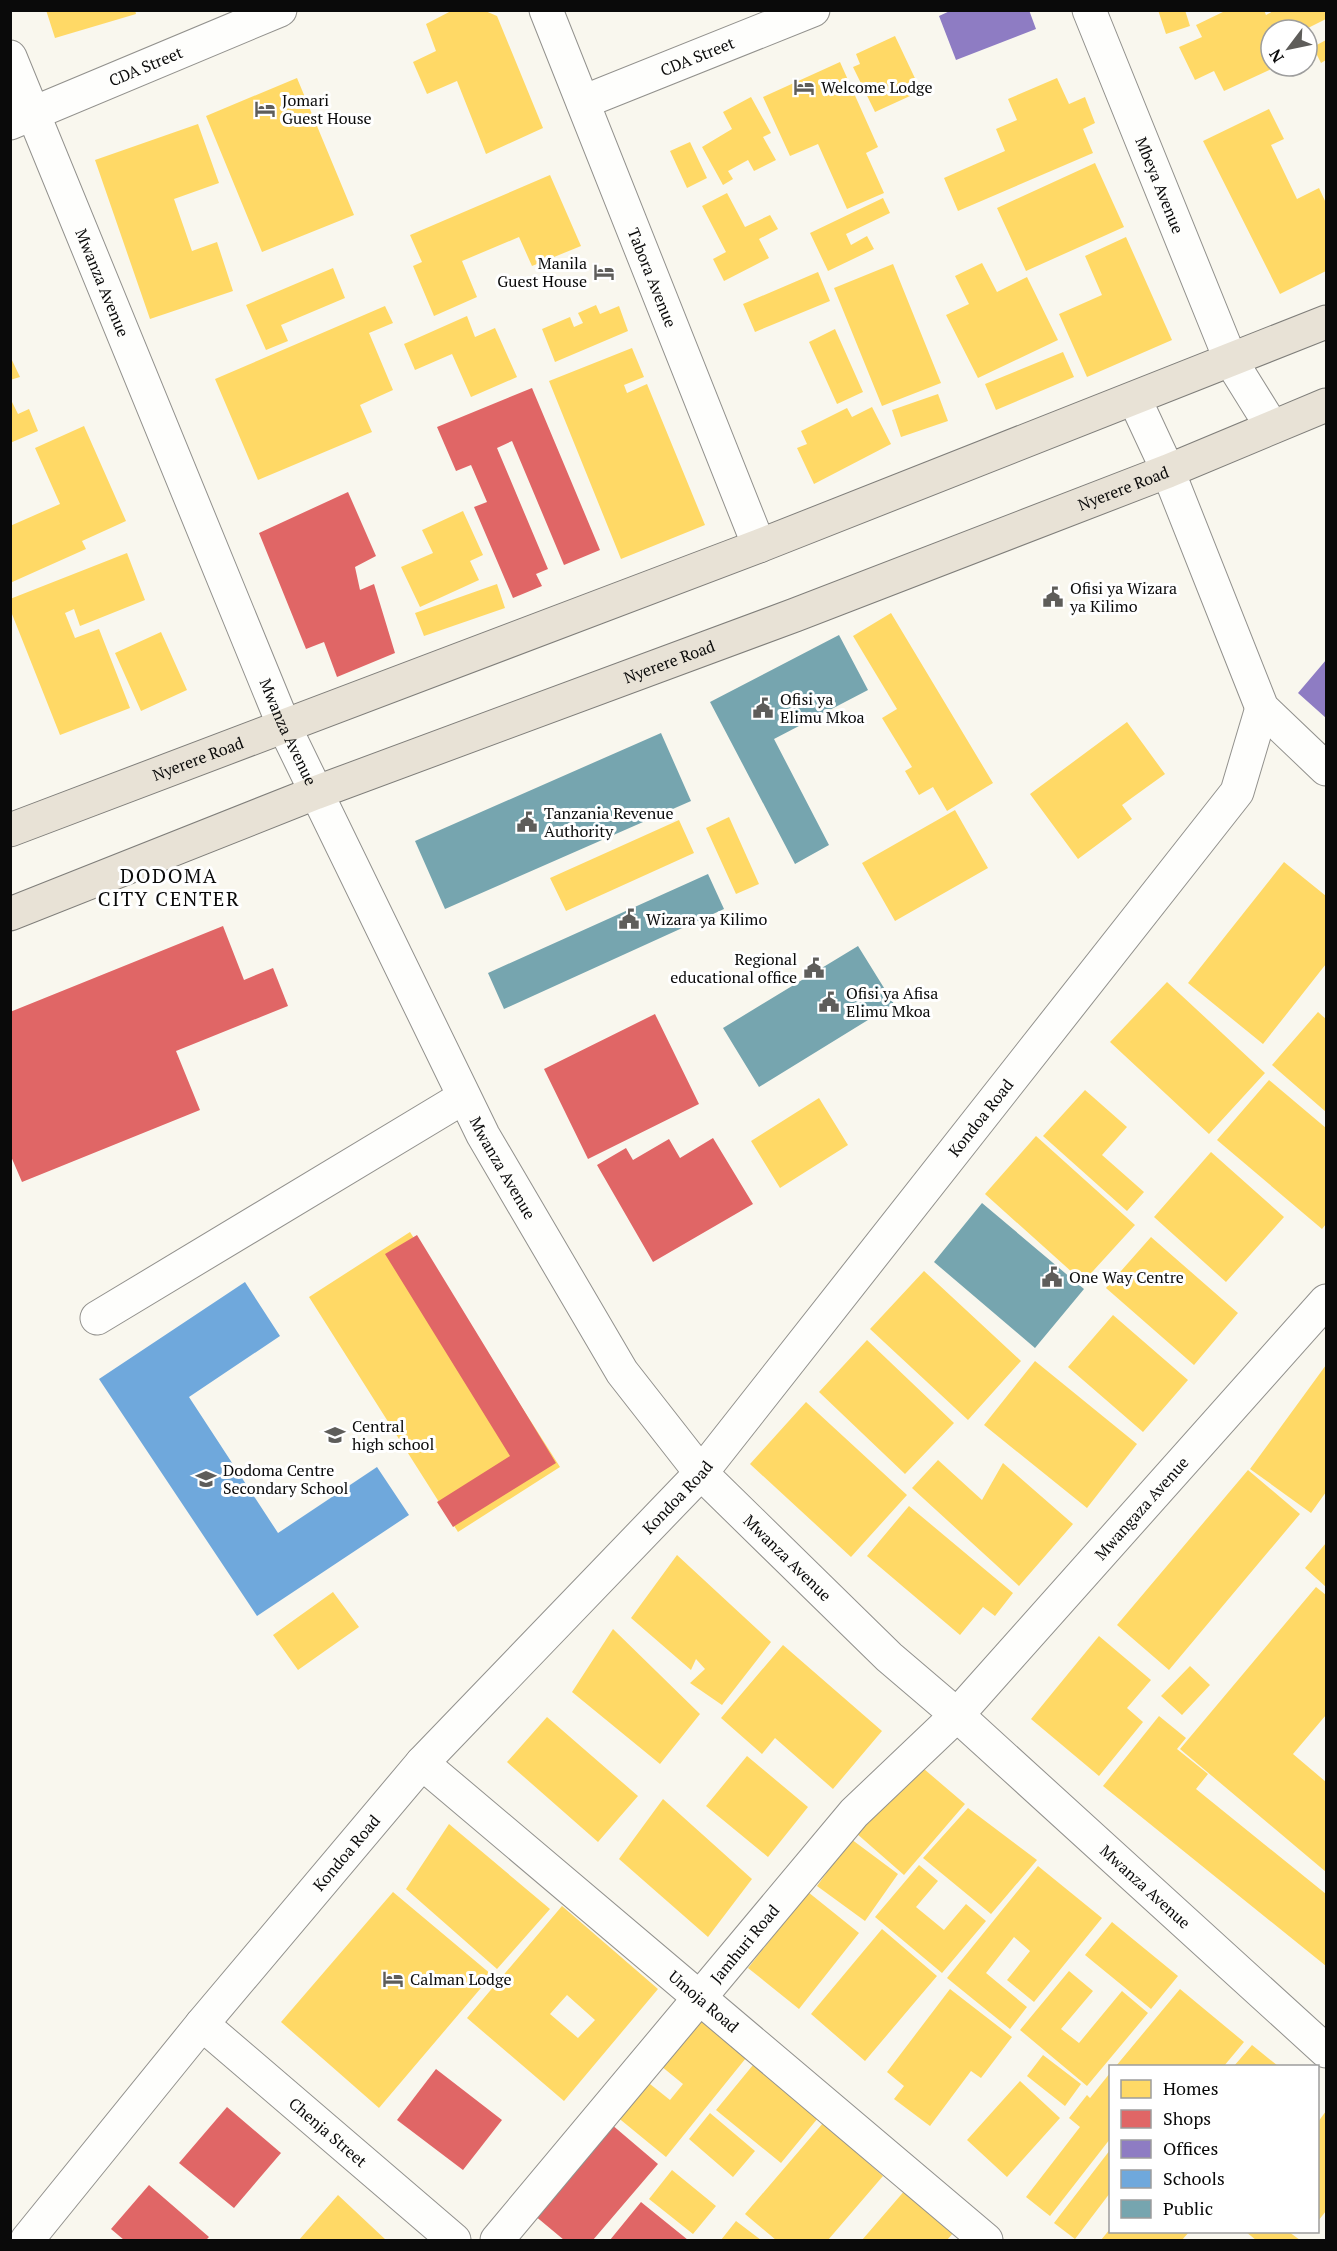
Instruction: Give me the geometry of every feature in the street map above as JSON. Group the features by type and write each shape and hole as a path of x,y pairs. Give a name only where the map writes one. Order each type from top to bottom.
{"highway":[{"name":"Nyerere Road","path":"10,830 759,546 1135,400 1326,322"},
{"name":"Nyerere Road","path":"10,914 315,793 795,615 1168,471 1326,405"}],"street":[{"name":"CDA Street","path":"22,118 280,10"},
{"name":"Tabora Avenue","path":"546,10 759,546"},
{"name":"CDA Street","path":"583,102 813,10"},
{"name":"Mbeya Avenue","path":"1089,10 1231,361 1272,428"},
{"name":"Mwanza Avenue","path":"10,57 22,118 315,793 483,1135 622,1372 701,1473 889,1657 957,1715 1326,2051"},
{"path":"1135,400 1168,471 1262,708 1326,769"},
{"name":"Kondoa Road","path":"27,2241 202,2024 422,1763 701,1473 1237,792 1262,708"},
{"path":"97,1318 464,1097"},
{"name":"Mwangaza Avenue","path":"957,1715 1326,1301"},
{"name":"Jamhuri Road","path":"496,2241 854,1813 957,1715"},
{"name":"Umoja Road","path":"422,1763 986,2241"},
{"name":"Chenja Street","path":"202,2024 454,2241"}],"building: Homes":[{"path":"46,10 135,10 136,14 55,38"},
{"path":"453,10 483,10 497,16 543,128 486,154 457,81 427,94 413,62 436,51 426,24"},
{"path":"1158,10 1185,10 1190,26 1166,34"},
{"path":"1227,10 1264,10 1266,15 1275,10 1326,10 1326,19 1319,22 1319,18 1259,18 1259,75 1224,91 1214,71 1195,80 1179,47 1202,37 1196,25"},
{"path":"895,36 921,91 875,112 853,67 860,64 856,54"},
{"path":"1326,40 1326,60 1321,63 1319,59 1319,44"},
{"path":"840,62 878,147 866,153 884,193 847,209 818,144 790,156 763,97"},
{"path":"297,78 354,215 262,252 206,116"},
{"path":"1057,78 1069,104 1085,97 1095,123 1083,129 1093,153 958,211 944,178 1005,151 996,129 1017,120 1008,99"},
{"path":"751,97 771,133 763,137 776,160 754,171 748,160 728,171 733,179 723,185 702,147 732,129 723,112"},
{"path":"1269,109 1284,139 1271,145 1297,199 1319,188 1326,203 1326,271 1280,294 1203,141"},
{"path":"198,124 219,183 174,199 192,251 217,242 233,291 150,319 95,160"},
{"path":"690,142 707,178 687,188 670,151"},
{"path":"1095,163 1124,227 1026,271 997,208"},
{"path":"550,175 581,246 532,266 519,237 462,261 477,297 434,316 413,266 422,262 410,235"},
{"path":"727,193 745,227 770,215 778,229 759,239 769,258 724,281 713,259 726,252 702,206"},
{"path":"883,198 890,213 846,234 851,245 867,236 874,249 828,271 810,233"},
{"path":"1126,237 1172,340 1087,377 1059,314 1102,295 1085,256"},
{"path":"982,263 997,292 1027,277 1058,340 978,378 946,315 969,304 955,276"},
{"path":"893,264 941,383 882,406 834,288"},
{"path":"333,268 345,298 281,325 288,341 266,350 246,305"},
{"path":"818,272 830,301 755,332 743,304"},
{"path":"596,305 600,314 619,306 628,331 555,362 542,329 570,317 574,327 583,323 578,313"},
{"path":"385,306 393,323 369,333 393,390 360,405 372,432 258,480 215,379"},
{"path":"467,316 475,337 495,328 517,377 471,397 452,354 415,370 404,344"},
{"path":"835,329 863,392 837,404 809,342"},
{"path":"632,348 644,377 624,385 627,393 647,384 705,525 621,559 549,381"},
{"path":"1063,352 1074,377 996,410 985,384"},
{"path":"10,356 20,377 10,380"},
{"path":"938,394 948,421 901,437 892,410"},
{"path":"10,398 18,414 29,409 38,431 10,443"},
{"path":"872,407 891,444 814,484 797,448 807,444 801,431 847,408 852,417"},
{"path":"84,426 126,521 82,541 86,549 10,583 10,526 60,504 35,448"},
{"path":"463,511 483,555 470,561 479,580 420,607 401,567 433,553 422,530"},
{"path":"127,553 145,600 80,626 74,609 65,613 75,638 99,629 130,708 60,735 10,609 10,599"},
{"path":"497,584 505,608 424,636 415,613"},
{"path":"891,613 993,783 947,811 933,787 919,795 905,771 912,767 882,718 897,709 853,636"},
{"path":"161,632 187,690 141,711 115,653"},
{"path":"1127,722 1165,774 1122,805 1132,819 1078,859 1030,794"},
{"path":"955,810 988,868 895,921 862,863"},
{"path":"729,817 759,884 736,894 706,828"},
{"path":"679,820 694,853 566,911 550,878"},
{"path":"1284,862 1326,896 1326,964 1263,1044 1188,983"},
{"path":"1167,982 1265,1073 1209,1134 1110,1042"},
{"path":"1318,1012 1326,1019 1326,1112 1272,1065"},
{"path":"1269,1080 1326,1128 1326,1224 1322,1229 1217,1140"},
{"path":"1085,1090 1127,1127 1102,1155 1144,1192 1127,1211 1043,1136"},
{"path":"819,1098 848,1145 780,1188 751,1141"},
{"path":"1036,1136 1135,1225 1083,1282 985,1194"},
{"path":"1211,1152 1284,1217 1226,1282 1154,1217"},
{"path":"410,1232 560,1467 458,1532 309,1297"},
{"path":"1151,1237 1238,1313 1194,1365 1106,1288"},
{"path":"924,1271 1021,1361 968,1420 870,1329"},
{"path":"1113,1315 1188,1380 1143,1432 1068,1367"},
{"path":"867,1340 954,1423 905,1474 819,1392"},
{"path":"1035,1361 1137,1444 1087,1508 984,1425"},
{"path":"1326,1365 1326,1492 1311,1513 1250,1469"},
{"path":"806,1402 907,1495 851,1557 750,1464"},
{"path":"938,1460 982,1500 1003,1463 1073,1524 1019,1586 912,1488"},
{"path":"1248,1470 1300,1514 1169,1670 1117,1625"},
{"path":"909,1506 1013,1593 995,1616 983,1607 960,1635 867,1556"},
{"path":"1326,1543 1326,1587 1305,1568"},
{"path":"677,1555 771,1642 722,1705 690,1683 705,1669 696,1659 691,1670 631,1618"},
{"path":"1316,1587 1326,1595 1326,1715 1293,1754 1326,1782 1326,1872 1180,1749"},
{"path":"333,1592 359,1627 298,1670 273,1635"},
{"path":"613,1629 700,1714 660,1764 572,1692"},
{"path":"1099,1636 1151,1680 1127,1708 1143,1722 1099,1776 1031,1719"},
{"path":"783,1645 882,1731 833,1789 775,1738 762,1754 721,1718"},
{"path":"1190,1666 1210,1685 1182,1715 1161,1696"},
{"path":"1159,1716 1186,1738 1177,1749 1208,1774 1196,1789 1326,1894 1326,1966 1103,1786"},
{"path":"547,1717 638,1796 598,1842 507,1762"},
{"path":"747,1756 808,1807 768,1857 706,1806"},
{"path":"917,1763 965,1804 904,1875 856,1833"},
{"path":"663,1799 752,1879 708,1937 619,1859"},
{"path":"968,1808 1037,1860 991,1914 923,1858"},
{"path":"449,1824 550,1909 497,1969 406,1889"},
{"path":"851,1839 898,1874 865,1921 817,1886"},
{"path":"919,1865 938,1881 916,1907 944,1930 966,1904 986,1921 942,1973 875,1917"},
{"path":"1038,1866 1102,1918 1034,2002 1007,1980 1030,1951 1014,1937 986,1973 1027,2007 1010,2029 947,1978"},
{"path":"393,1892 492,1975 379,2108 281,2022"},
{"path":"808,1892 859,1933 799,2009 748,1968"},
{"path":"562,1906 658,1989 564,2101 467,2018","holes":["567,1995 595,2020 578,2038 550,2014"]},
{"path":"1112,1922 1178,1976 1151,2009 1085,1955"},
{"path":"882,1929 937,1976 865,2061 811,2014"},
{"path":"1069,1971 1093,1991 1061,2029 1079,2043 1122,1991 1148,2013 1087,2086 1020,2030"},
{"path":"950,1989 1012,2037 981,2078 971,2071 930,2126 894,2099 904,2086 887,2072"},
{"path":"1180,1989 1244,2042 1225,2065 1117,2065"},
{"path":"703,2015 750,2053 666,2157 616,2116 645,2080 670,2100 683,2084 661,2066"},
{"path":"1252,2045 1277,2065 1235,2065"},
{"path":"1043,2055 1081,2084 1065,2106 1027,2076"},
{"path":"753,2065 818,2118 781,2163 716,2110"},
{"path":"1109,2074 1109,2140 1050,2216 1026,2197 1080,2127 1069,2118 1087,2095 1090,2098"},
{"path":"1020,2081 1060,2118 1007,2177 967,2140"},
{"path":"1326,2111 1326,2211 1319,2220 1319,2121"},
{"path":"710,2113 755,2151 733,2177 689,2139"},
{"path":"823,2123 883,2176 828,2240 776,2240 745,2214"},
{"path":"1109,2151 1109,2194 1075,2239 1054,2223"},
{"path":"672,2170 716,2206 693,2234 649,2199"},
{"path":"906,2189 955,2231 947,2240 862,2240"},
{"path":"338,2195 386,2240 299,2240"},
{"path":"736,2221 761,2240 721,2240"},
{"path":"1109,2230 1109,2233 1188,2233 1182,2240 1101,2240"},
{"path":"1247,2233 1290,2233 1300,2240 1256,2240"}],"building: Shops":[{"path":"532,388 600,550 564,565 512,441 497,448 548,569 536,574 542,586 513,598 474,507 487,502 471,465 456,471 437,427"},
{"path":"348,492 376,556 355,567 360,590 374,584 395,653 337,677 324,642 306,649 259,533"},
{"path":"223,926 244,980 273,968 288,1006 176,1051 200,1110 22,1182 10,1154 10,1012"},
{"path":"655,1014 699,1104 588,1159 544,1069"},
{"path":"713,1138 753,1204 653,1262 597,1165 626,1148 633,1160 669,1139 680,1158"},
{"path":"417,1235 556,1463 453,1527 437,1502 510,1456 385,1254"},
{"path":"436,2069 502,2120 463,2170 397,2120"},
{"path":"227,2107 281,2153 234,2208 179,2163"},
{"path":"611,2124 658,2164 593,2240 564,2240 534,2215"},
{"path":"149,2185 209,2237 206,2240 124,2240 111,2229"},
{"path":"641,2202 688,2240 610,2240"}],"building: Offices":[{"path":"952,10 1029,10 1036,29 956,60 939,16"},
{"path":"1326,660 1326,718 1298,693"}],"building: Schools":[{"path":"245,1282 280,1336 189,1397 278,1533 377,1467 409,1515 257,1616 99,1379"}],"building: Public":[{"path":"839,635 868,690 774,739 829,845 795,864 710,702"},
{"path":"661,733 691,801 445,909 415,841"},
{"path":"708,874 724,909 504,1009 488,973"},
{"path":"858,946 894,1004 759,1087 723,1028"},
{"path":"982,1203 1084,1289 1035,1348 934,1262"}],"place":[{"name":"Welcome Lodge","path":"804,87"},
{"name":"Jomari Guest House","path":"265,109"},
{"name":"Manila Guest House","path":"604,272"},
{"name":"Ofisi ya Wizara ya Kilimo","path":"1053,597"},
{"name":"Ofisi ya Elimu Mkoa","path":"763,708"},
{"name":"Tanzania Revenue Authority","path":"527,822"},
{"name":"Wizara ya Kilimo","path":"629,919"},
{"name":"Regional educational office","path":"814,968"},
{"name":"Ofisi ya Afisa Elimu Mkoa","path":"829,1002"},
{"name":"One Way Centre","path":"1052,1277"},
{"name":"Central high school","path":"335,1435"},
{"name":"Dodoma Centre Secondary School","path":"206,1479"},
{"name":"Calman Lodge","path":"393,1979"}],"district":[{"name":"DODOMA CITY CENTER","path":"169,886"}]}
